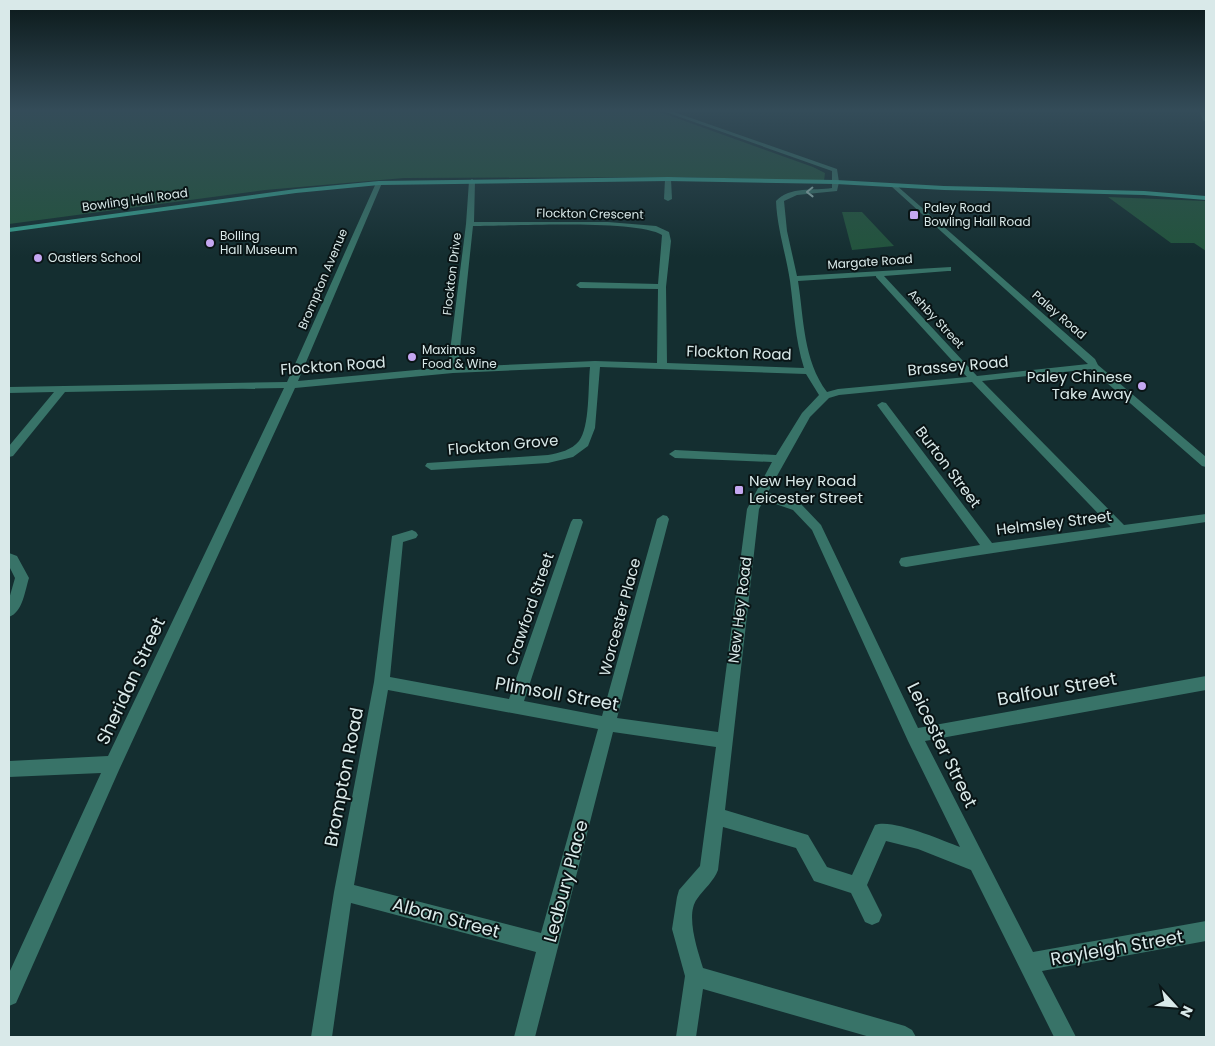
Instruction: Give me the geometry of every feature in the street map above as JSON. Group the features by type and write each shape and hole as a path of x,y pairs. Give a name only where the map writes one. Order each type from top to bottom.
{"street":[{"path":"810,160 835,170 835,190 789,194 783,196 780,201 787,255 794,279 798,321 808,371 816,387 825,396"},
{"path":"668,179 668,199"},
{"name":"Bowling Hall Road","path":"9,230 200,202 379,183 668,179 836,182 894,186 1144,193 1206,198"},
{"name":"Flockton Drive","path":"453,370 470,224 472,181"},
{"name":"Brompton Avenue","path":"291,385 379,183"},
{"name":"Paley Road","path":"894,186 1092,361 1093,366 1206,463"},
{"name":"Flockton Crescent","path":"470,224 608,224 656,228 666,234 667,241 662,287 662,365"},
{"name":"Margate Road","path":"794,279 879,275 948,269"},
{"name":"Ashby Street","path":"879,275 976,380 1123,530"},
{"path":"580,285 662,287"},
{"name":"Flockton Road","path":"9,390 291,385 453,370 595,364 808,371"},
{"name":"Flockton Grove","path":"430,467 548,459 569,454 584,443 590,428 595,364"},
{"name":"Brassey Road","path":"825,396 838,392 976,380 1081,369 1093,366"},
{"name":"Sheridan Street","path":"9,996 113,764 291,385"},
{"path":"9,453 61,390"},
{"name":"New Hey Road","path":"686,1037 695,976 682,929 686,897 709,870 717,816 724,741 750,526 754,509 780,459 806,414 825,396"},
{"name":"Burton Street","path":"882,405 989,548"},
{"path":"675,454 780,459"},
{"name":"Leicester Street","path":"761,494 797,507 817,528 914,736 1065,1037"},
{"name":"Helmsley Street","path":"906,562 989,548 1206,518"},
{"name":"Worcester Place","path":"608,724 663,519"},
{"name":"Crawford Street","path":"514,707 577,522"},
{"name":"Brompton Road","path":"321,1037 344,892 382,682 397,539 412,535"},
{"path":"9,558 22,578 14,604 9,611"},
{"name":"Plimsoll Street","path":"382,682 608,724 724,741"},
{"name":"Balfour Street","path":"914,736 1206,683"},
{"name":"Ledbury Place","path":"525,1037 608,724"},
{"path":"9,769 113,764"},
{"path":"717,816 802,841 821,874 857,886 872,915"},
{"path":"857,886 881,831 918,840 978,863"},
{"name":"Alban Street","path":"344,892 548,945"},
{"name":"Rayleigh Street","path":"1029,963 1206,931"},
{"path":"695,976 905,1037"}],"green space":[{"path":"9,160 793,160 825,173 824,181 685,177 404,178 265,190 9,224"},
{"path":"1108,197 1206,201 1206,251 1194,243 1171,243"},
{"path":"842,212 862,212 894,246 852,250"}],"place":[{"name":"Paley Road Bowling Hall Road","path":"914,215"},
{"name":"Bolling Hall Museum","path":"210,243"},
{"name":"Oastlers School","path":"38,258"},
{"name":"Maximus Food & Wine","path":"412,357"},
{"name":"Paley Chinese Take Away","path":"1142,386"},
{"name":"New Hey Road Leicester Street","path":"739,490"}]}
